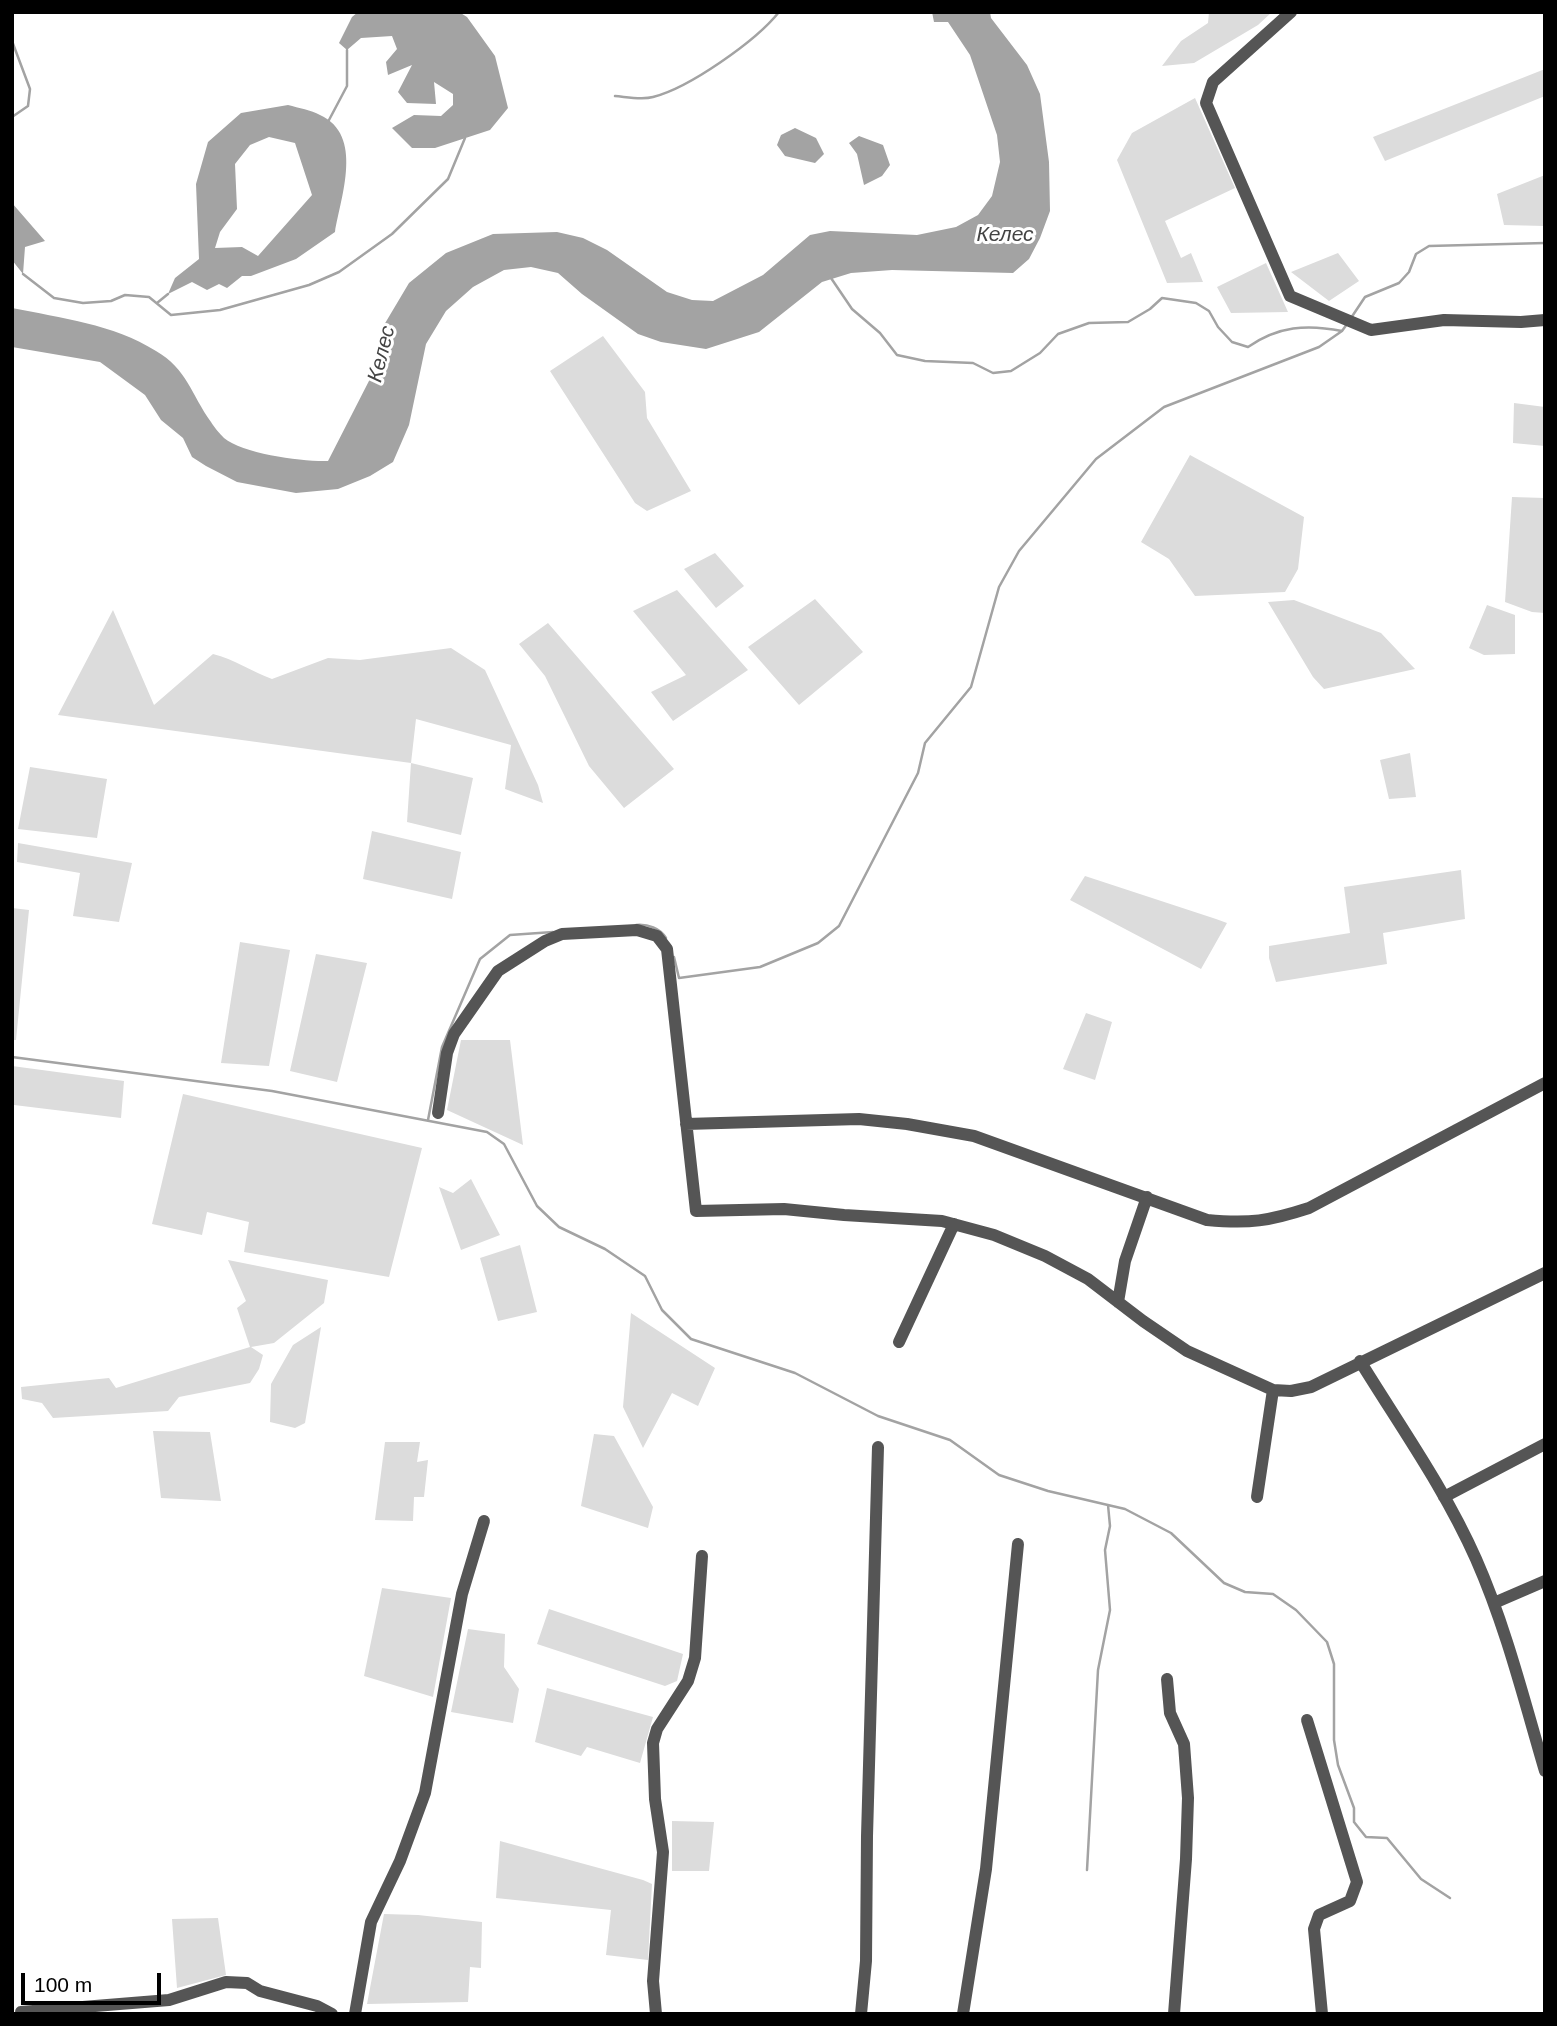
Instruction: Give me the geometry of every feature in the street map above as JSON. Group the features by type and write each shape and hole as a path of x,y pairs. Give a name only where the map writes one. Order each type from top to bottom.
{"street":[{"path":"1291,12 1213,82 1206,103 1290,296 1371,330 1444,320 1545,320"},
{"path":"438,1113 447,1053 454,1034 498,971 545,941 562,934 637,930 657,936 667,949 696,1211 784,1209 943,1221 994,1235 1045,1256 1088,1279 1187,1350 1273,1390 1291,1391 1311,1387 1545,1273"},
{"path":"686,1124 859,1119 974,1136 1206,1220 1238,1223 1272,1220 1310,1208 1545,1083"},
{"path":"1118,1302 1125,1261 1147,1197"},
{"path":"899,1342 954,1224"},
{"path":"1360,1362 1444,1497 1475,1557 1493,1603 1545,1771"},
{"path":"1257,1497 1273,1390"},
{"path":"1444,1497 1545,1444"},
{"path":"861,2014 866,1961 878,1447"},
{"path":"355,2014 371,1922 400,1861 425,1793 462,1594 484,1521"},
{"path":"963,2014 986,1869 1018,1544"},
{"path":"656,2014 653,1981 663,1852 654,1799 653,1743 657,1729 688,1681 695,1658 702,1556"},
{"path":"1493,1603 1545,1581"},
{"path":"1167,1679 1170,1713 1184,1745 1188,1798 1174,2014"},
{"path":"1307,1720 1357,1882 1350,1900 1319,1915 1314,1929 1322,2014"},
{"path":"21,2012 169,2000 226,1982 247,1983 260,1991 317,2006 332,2014"}],"shaded area":[{"path":"1209,12 1272,12 1258,25 1194,63 1162,66 1181,41 1208,23"},
{"path":"1545,69 1545,96 1385,161 1373,137"},
{"path":"1195,98 1235,188 1165,221 1181,258 1191,253 1203,282 1167,283 1117,160 1132,133"},
{"path":"1545,175 1545,226 1504,225 1497,194"},
{"path":"1338,253 1359,281 1329,301 1291,272"},
{"path":"1266,263 1288,312 1231,313 1217,287"},
{"path":"603,336 645,392 647,418 691,491 647,511 635,503 550,371"},
{"path":"1514,403 1545,407 1545,446 1513,443"},
{"path":"1190,455 1304,517 1298,569 1285,592 1195,596 1169,559 1141,542"},
{"path":"1512,497 1545,498 1545,613 1532,612 1505,602"},
{"path":"715,553 744,586 716,608 684,569"},
{"path":"677,590 748,670 673,721 651,692 686,675 633,611"},
{"path":"815,599 863,652 799,705 748,647"},
{"path":"1294,600 1381,633 1415,669 1324,689 1313,677 1268,602"},
{"path":"1487,605 1515,615 1515,654 1484,655 1469,648"},
{"path":"113,610 154,705 213,654 272,679 328,658 360,660 451,648 485,670 538,785 543,803 505,789 511,745 416,719 411,763 58,715"},
{"path":"548,623 674,769 624,808 589,766 545,676 519,644"},
{"path":"1410,753 1416,797 1389,799 1380,760"},
{"path":"411,763 473,778 461,835 407,822"},
{"path":"30,767 107,779 97,838 18,829"},
{"path":"372,831 461,852 452,899 363,879"},
{"path":"18,843 132,863 119,922 73,916 80,873 17,862"},
{"path":"1461,870 1465,919 1383,933 1387,964 1276,982 1269,958 1269,946 1350,933 1344,887"},
{"path":"1085,876 1227,923 1201,969 1070,900"},
{"path":"12,908 29,910 16,1040 12,1040"},
{"path":"240,942 290,950 269,1066 221,1063"},
{"path":"316,954 367,963 337,1082 290,1071"},
{"path":"1086,1013 1112,1022 1095,1080 1063,1069"},
{"path":"461,1040 510,1040 523,1145 447,1110"},
{"path":"12,1066 124,1081 121,1118 14,1105"},
{"path":"183,1094 422,1148 389,1277 244,1252 249,1222 207,1212 202,1235 152,1224"},
{"path":"471,1179 500,1235 461,1250 439,1187 453,1193"},
{"path":"520,1245 537,1312 498,1321 480,1258"},
{"path":"228,1260 328,1280 324,1303 274,1343 251,1347 263,1355 259,1369 250,1383 179,1397 168,1411 53,1418 42,1403 22,1399 21,1387 109,1378 116,1388 250,1347 237,1308 246,1301"},
{"path":"631,1313 715,1368 698,1406 672,1393 643,1448 623,1407"},
{"path":"321,1327 305,1423 295,1428 270,1422 271,1384 293,1345"},
{"path":"153,1431 210,1432 221,1501 161,1498"},
{"path":"594,1434 614,1436 653,1507 648,1528 581,1506"},
{"path":"385,1442 420,1442 417,1462 428,1460 424,1497 414,1497 413,1521 375,1520"},
{"path":"382,1588 451,1598 433,1697 364,1676"},
{"path":"549,1609 683,1654 677,1681 665,1686 537,1644"},
{"path":"468,1629 505,1634 504,1667 519,1689 513,1723 451,1712"},
{"path":"547,1688 653,1717 640,1763 587,1747 581,1756 535,1742"},
{"path":"672,1821 714,1822 709,1871 672,1871"},
{"path":"500,1841 652,1884 648,1960 606,1955 611,1910 496,1898"},
{"path":"384,1914 482,1922 481,1968 470,1967 468,2002 367,2004"},
{"path":"218,1918 226,1975 177,1988 172,1919"}],"water":[{"path":"358,12 459,12 467,17 495,56 508,108 490,130 435,148 412,148 392,128 414,115 441,116 453,105 453,94 434,82 436,104 407,103 398,92 412,65 388,75 386,62 397,49 392,36 361,38 347,50 339,43 352,17"},
{"name":"Келес","path":"932,12 990,12 991,18 1027,65 1040,94 1049,162 1050,211 1029,259 1013,273 892,270 851,273 822,282 759,332 706,349 661,342 638,334 582,294 558,273 531,267 504,270 473,287 446,311 426,344 409,425 393,462 370,476 338,489 296,493 237,482 192,457 183,438 161,420 145,395 100,362 12,347 12,308 86,323 122,334 156,351 175,366 214,426 233,444 274,456 328,461 372,375 384,325 409,283 446,253 493,234 557,232 583,238 607,250 667,292 692,300 713,301 763,275 810,235 830,231 917,235 956,227 978,215 992,196 1000,162 997,135 970,55 948,22 934,22"},
{"path":"288,105 316,113 334,124 346,151 344,184 335,232 296,259 251,276 242,276 227,288 219,284 207,290 192,282 168,294 175,278 199,259 196,184 208,142 241,113","holes":["269,137 295,143 312,195 258,256 242,247 215,248 220,232 237,209 235,164 250,145"]},
{"path":"795,128 816,138 824,154 815,163 785,156 777,145 781,135"},
{"path":"859,136 883,145 890,165 882,176 864,185 857,154 849,143"},
{"path":"12,203 45,241 25,247 23,274 12,260"}],"waterway":[{"path":"615,96 649,98 685,84 739,49 779,12"},
{"path":"12,41 30,89 28,106 12,117"},
{"path":"329,120 347,86 347,50"},
{"path":"23,274 54,298 83,303 111,301 125,295 149,297 171,315 220,310 309,285 339,272 392,234 448,179 465,138"},
{"path":"1351,318 1365,297 1399,283 1409,272 1416,254 1429,246 1545,243"},
{"path":"831,278 852,309 880,333 897,355 925,361 973,363 993,373 1011,371 1040,353 1058,334 1089,323 1128,322 1162,298 1196,303 1209,311 1218,327 1232,342 1248,347 1270,335 1293,328 1342,331"},
{"path":"157,303 168,294"},
{"path":"674,957 679,978 760,967 818,943 839,926 918,773 925,743 971,687 999,587 1019,551 1096,459 1164,407 1319,347 1342,331 1347,324"},
{"path":"636,925 653,927 666,938"},
{"path":"428,1120 442,1047 480,959 510,935 553,932"},
{"path":"12,1057 272,1091 487,1132 504,1144 537,1206 559,1227 605,1249 645,1276 662,1310 691,1339 795,1373 878,1416 950,1440 999,1475 1048,1491 1125,1509 1171,1533 1224,1583 1245,1592 1273,1594 1296,1610 1327,1642 1334,1664 1334,1740 1338,1765 1354,1808 1354,1822 1366,1837 1387,1838 1421,1879 1450,1898"},
{"path":"1087,1870 1098,1670 1110,1610 1105,1550 1110,1526 1108,1505"}]}
